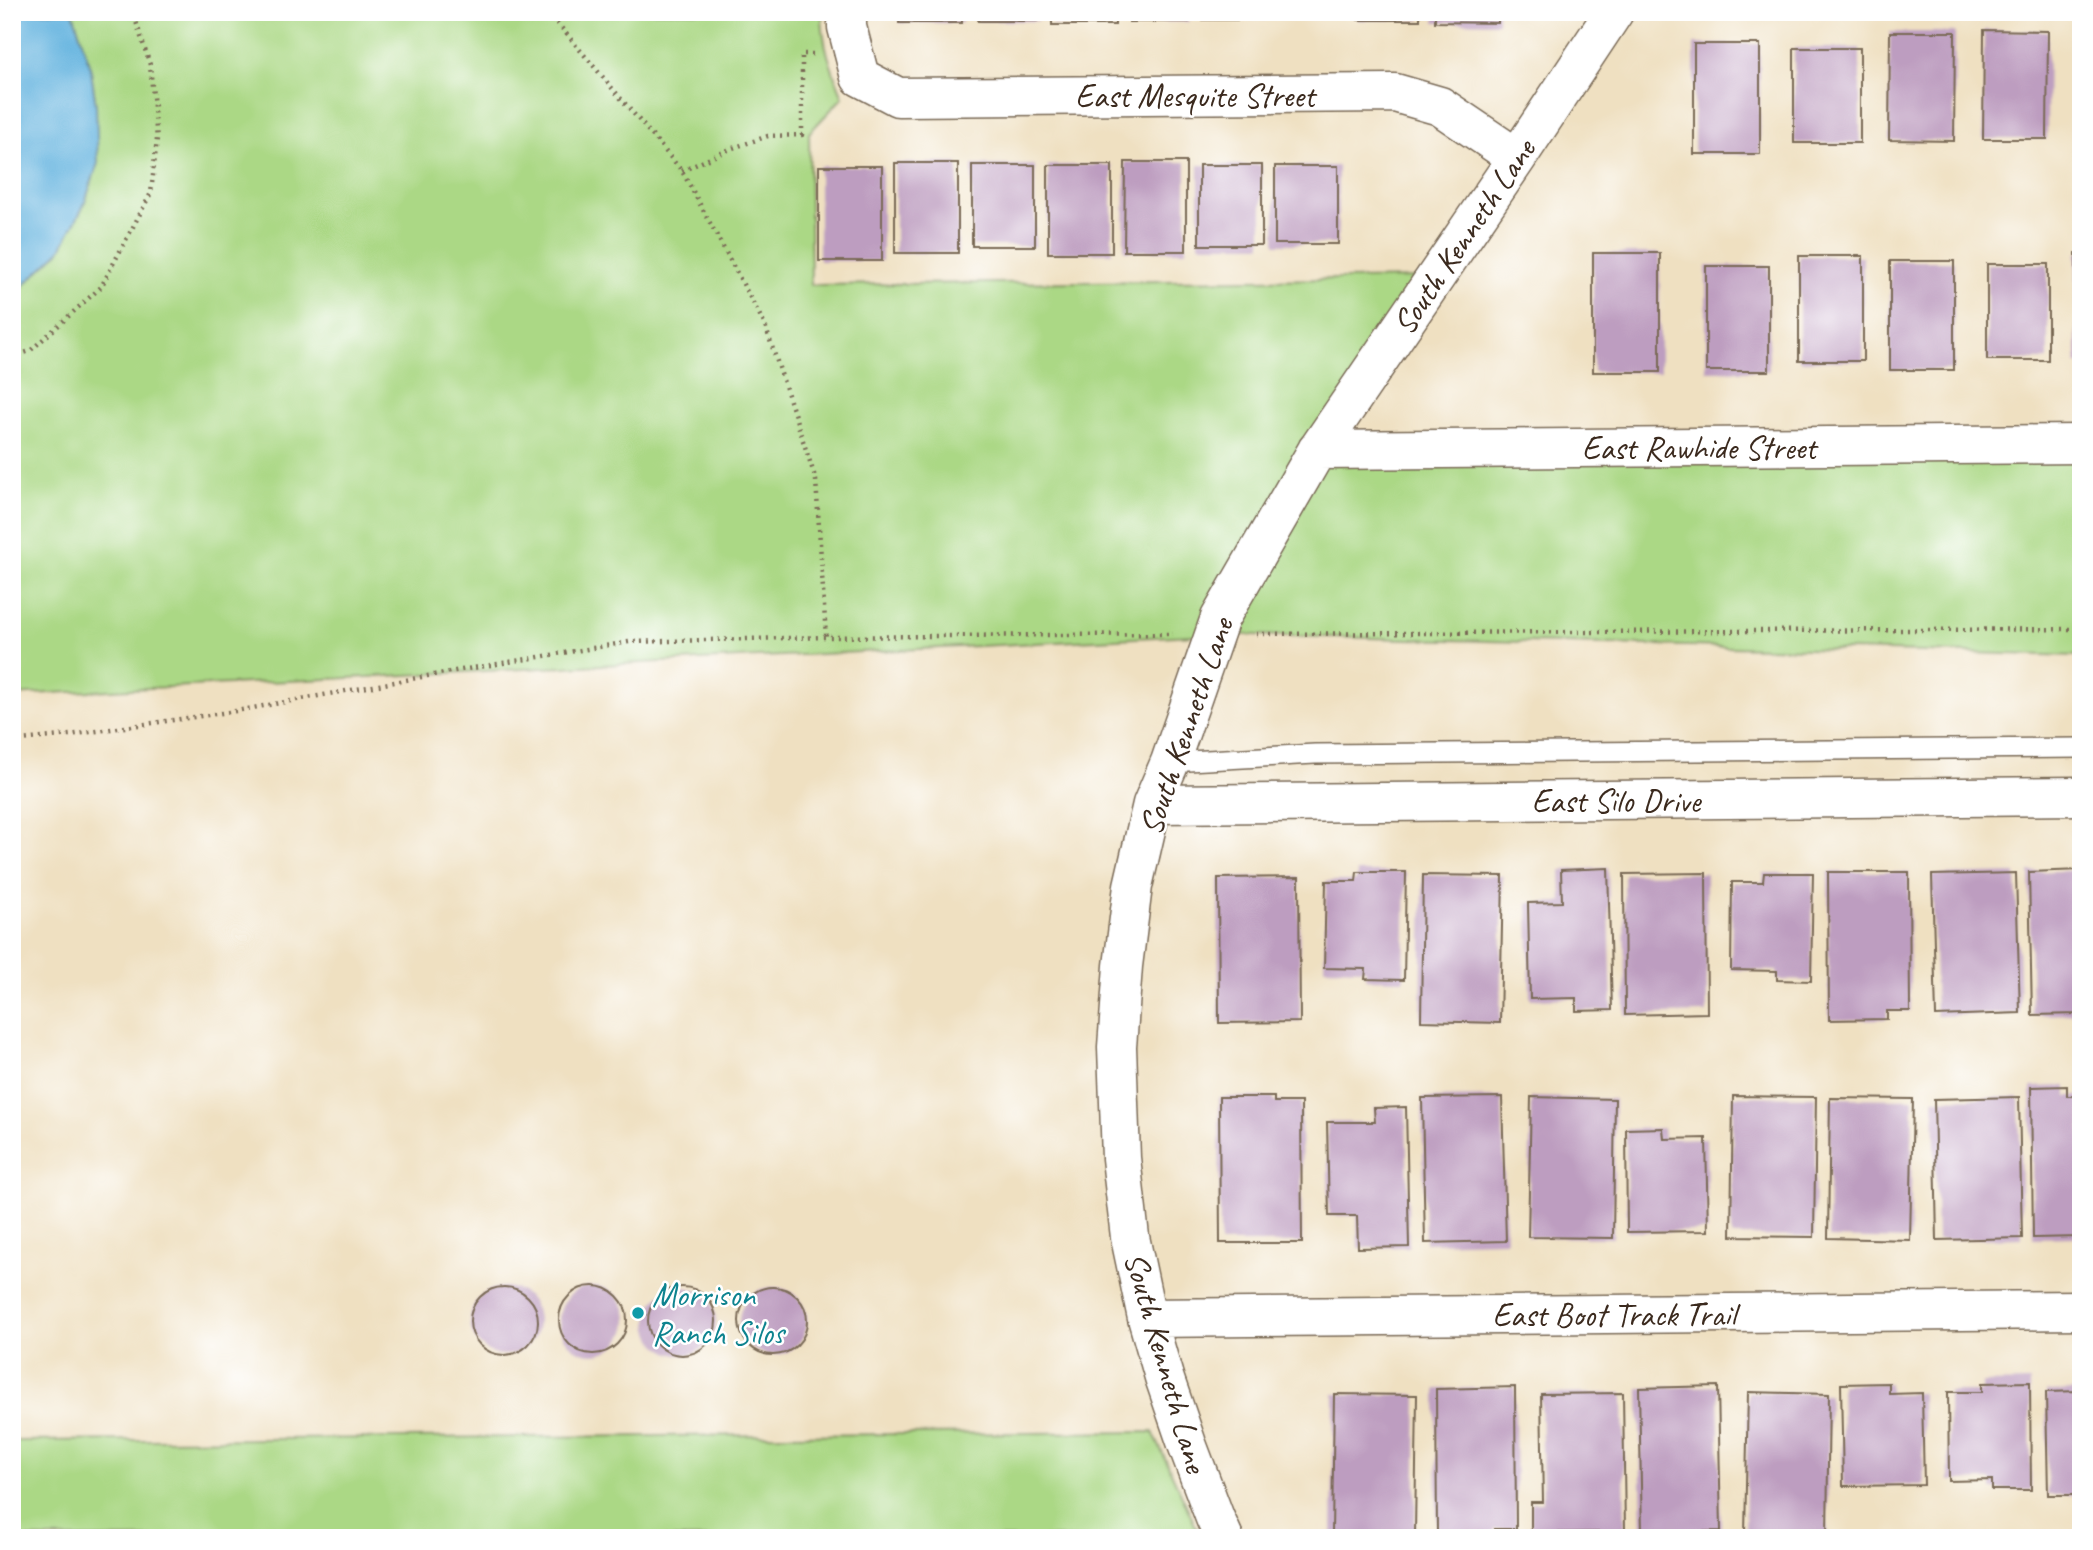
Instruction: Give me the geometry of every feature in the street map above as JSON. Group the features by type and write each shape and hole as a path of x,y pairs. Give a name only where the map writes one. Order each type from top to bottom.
{"street":[{"path":"847,12 847,27 856,65"},
{"name":"South Kenneth Lane","path":"1224,1538 1187,1444 1147,1318 1130,1237 1121,1158 1118,1046 1123,966 1133,886 1152,804 1170,762 1220,618 1317,450 1614,12"},
{"name":"East Mesquite Street","path":"856,65 898,97 1395,93 1440,106 1517,158"},
{"name":"East Rawhide Street","path":"1317,450 2081,444"},
{"name":"East Silo Drive","path":"1152,804 2081,796"},
{"name":"East Boot Track Trail","path":"1147,1318 2081,1310"}],"lane":[{"path":"1170,762 1315,754 2081,748"}],"path":[{"path":"12,357 30,351 101,287 151,193 157,139 150,65 133,12"},
{"path":"548,12 682,171 765,325 816,480 826,637"},
{"path":"682,171 730,149 768,136 802,135 802,54 856,65"},
{"path":"12,741 236,711 629,642 826,637 2081,629"}],"green space":[{"path":"73,12 822,12 828,55 843,97 809,133 811,285 1435,278 1317,451 2081,445 2081,656 1214,634 12,695 12,292 24,285 60,251 96,106 91,71"},
{"path":"1153,1432 1201,1538 12,1538 12,1441"}],"water":[{"path":"12,12 73,12 91,71 96,106 98,163 84,205 60,251 24,285 12,292"}],"building":[{"path":"899,12 962,12 962,23 899,23"},
{"path":"978,12 1037,12 1037,21 978,21"},
{"path":"1052,12 1115,12 1115,25 1052,25"},
{"path":"1129,12 1189,12 1189,22 1129,22"},
{"path":"1203,12 1267,12 1267,20 1203,20"},
{"path":"1281,12 1342,12 1342,17 1281,17"},
{"path":"1358,12 1420,12 1420,20 1358,20"},
{"path":"1435,12 1498,12 1498,23 1435,22"},
{"path":"1984,30 2048,31 2047,139 1983,139"},
{"path":"1890,32 1955,32 1954,141 1889,140"},
{"path":"2076,41 2081,41 2081,136 2076,136"},
{"path":"1694,44 1760,44 1760,154 1694,154"},
{"path":"1794,48 1860,48 1860,143 1794,143"},
{"path":"1125,162 1186,162 1186,251 1124,251"},
{"path":"895,163 958,163 958,253 895,253"},
{"path":"972,165 1035,165 1035,246 972,246"},
{"path":"1048,165 1112,165 1112,253 1048,253"},
{"path":"1199,165 1262,165 1262,245 1199,245"},
{"path":"819,166 882,166 882,261 819,261"},
{"path":"1275,166 1338,166 1338,244 1275,244"},
{"path":"1593,253 1660,253 1660,372 1593,372"},
{"path":"2076,253 2081,253 2081,364 2076,364"},
{"path":"1799,256 1863,256 1863,361 1799,361"},
{"path":"1890,261 1954,261 1954,370 1890,370"},
{"path":"1987,264 2048,264 2048,360 1987,360"},
{"path":"1706,266 1769,266 1769,371 1706,371"},
{"path":"1608,868 1612,1010 1576,1011 1576,998 1530,999 1528,903 1562,902 1561,870"},
{"path":"2081,870 2081,1014 2032,1015 2029,872"},
{"path":"1357,872 1406,872 1404,980 1365,979 1366,969 1324,968 1326,881 1356,881"},
{"path":"1828,872 1909,872 1910,1011 1887,1011 1887,1019 1829,1020"},
{"path":"1706,873 1707,1013 1625,1015 1624,874"},
{"path":"1764,873 1813,873 1811,981 1777,980 1777,971 1731,970 1732,882 1763,882"},
{"path":"2016,873 2020,1013 1936,1016 1932,875"},
{"path":"1423,875 1503,876 1500,1023 1421,1021"},
{"path":"1299,877 1300,1022 1219,1023 1218,878"},
{"path":"2067,1086 2067,1096 2081,1096 2080,1237 2033,1238 2031,1087"},
{"path":"1733,1096 1816,1097 1814,1237 1731,1236"},
{"path":"1219,1097 1274,1097 1274,1102 1301,1102 1302,1243 1220,1243"},
{"path":"1502,1097 1506,1241 1425,1243 1422,1098"},
{"path":"1531,1097 1615,1099 1613,1238 1528,1237"},
{"path":"2019,1097 2022,1238 1937,1240 1934,1099"},
{"path":"1830,1098 1913,1099 1910,1240 1828,1238"},
{"path":"1406,1107 1409,1247 1358,1248 1357,1216 1329,1216 1327,1122 1375,1122 1374,1108"},
{"path":"1663,1128 1664,1139 1706,1138 1708,1231 1627,1232 1626,1129"},
{"path":"593,1286 606,1288 617,1296 625,1307 625,1333 617,1344 606,1352 593,1354 580,1352 569,1344 561,1333 559,1320 561,1307 569,1296 580,1288"},
{"path":"497,1287 511,1287 523,1292 533,1302 538,1321 533,1340 523,1350 511,1355 497,1355 485,1350 475,1340 470,1328 470,1314 475,1302 485,1292"},
{"path":"689,1287 710,1302 716,1314 714,1334 706,1345 689,1355 675,1355 658,1345 650,1334 648,1314 658,1297 669,1289"},
{"path":"780,1287 801,1302 807,1314 805,1334 797,1345 780,1355 766,1355 749,1345 741,1334 739,1314 749,1297 760,1289"},
{"path":"2030,1382 2031,1490 1992,1490 1992,1480 1949,1481 1948,1392 1982,1392 1982,1383"},
{"path":"1889,1383 1889,1394 1922,1393 1924,1485 1843,1486 1841,1384"},
{"path":"1718,1386 1721,1531 1642,1533 1639,1388"},
{"path":"1515,1387 1516,1529 1494,1529 1494,1535 1437,1537 1436,1389"},
{"path":"2081,1391 2081,1495 2048,1495 2046,1392"},
{"path":"1748,1392 1829,1394 1827,1535 1745,1534"},
{"path":"1623,1393 1625,1532 1531,1533 1531,1502 1543,1502 1541,1394"},
{"path":"1334,1394 1417,1395 1415,1534 1332,1534"}],"place":[{"name":"Morrison Ranch Silos","path":"638,1313"}]}
